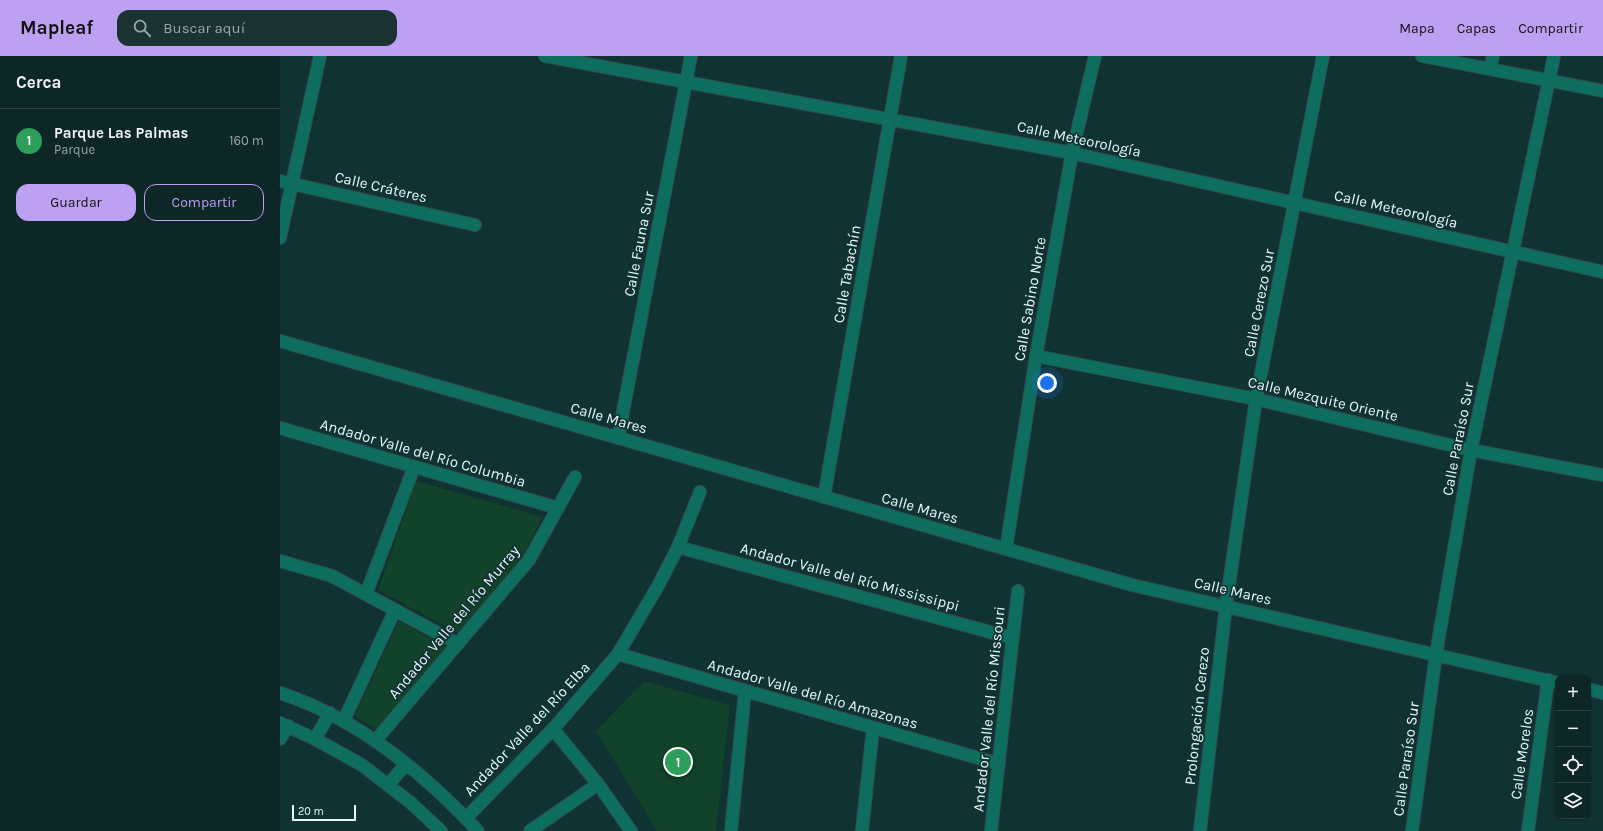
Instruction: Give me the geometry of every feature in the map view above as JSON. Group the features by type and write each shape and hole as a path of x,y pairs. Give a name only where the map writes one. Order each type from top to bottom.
{"street":[{"path":"280,238 286,182 320,56"},
{"name":"Calle Meteorología","path":"545,56 1072,153 1603,272"},
{"name":"Calle Fauna Sur","path":"618,438 691,56"},
{"name":"Calle Tabachín","path":"824,497 901,56"},
{"name":"Calle Sabino Norte","path":"1006,549 1036,356 1072,153 1095,56"},
{"name":"Calle Cerezo Sur","path":"1226,605 1256,399 1323,56"},
{"path":"1422,56 1603,91"},
{"path":"1490,69 1493,56"},
{"name":"Calle Paraíso Sur","path":"1412,831 1436,654 1471,450 1554,56"},
{"name":"Calle Cráteres","path":"286,182 475,225"},
{"name":"Calle Mares","path":"280,341 1132,584 1553,681"},
{"name":"Calle Mezquite Oriente","path":"1036,356 1256,399 1471,450 1603,475"},
{"name":"Andador Valle del Río Columbia","path":"280,428 558,508"},
{"path":"366,594 414,467"},
{"name":"Andador Valle del Río Murray","path":"376,741 528,560 575,478"},
{"name":"Andador Valle del Río Elba","path":"466,818 553,729 618,654 658,586 678,547 700,492"},
{"name":"Andador Valle del Río Mississippi","path":"678,547 1012,638"},
{"path":"280,562 332,576 458,644"},
{"name":"Andador Valle del Río Missouri","path":"991,831 1018,591"},
{"name":"Prolongación Cerezo","path":"1200,831 1226,605"},
{"path":"344,720 395,610"},
{"name":"Andador Valle del Río Amazonas","path":"618,654 999,764"},
{"name":"Calle Morelos","path":"1528,831 1553,681"},
{"path":"1591,690 1603,693"},
{"path":"731,831 745,691"},
{"path":"280,693 301,700 330,713 344,720 376,741 439,792 478,831"},
{"path":"315,739 330,713"},
{"path":"280,739 284,724 362,765 411,803 441,831"},
{"path":"862,831 873,728"},
{"path":"553,729 598,784 630,831"},
{"path":"388,785 406,764"},
{"path":"530,831 598,784"}],"green space":[{"path":"416,481 542,517 523,556 458,633 378,590"},
{"path":"399,621 446,647 376,730 355,716"},
{"path":"644,681 730,705 716,831 657,831 596,731"}],"place":[{"name":"Parque Las Palmas","path":"678,762"}]}
